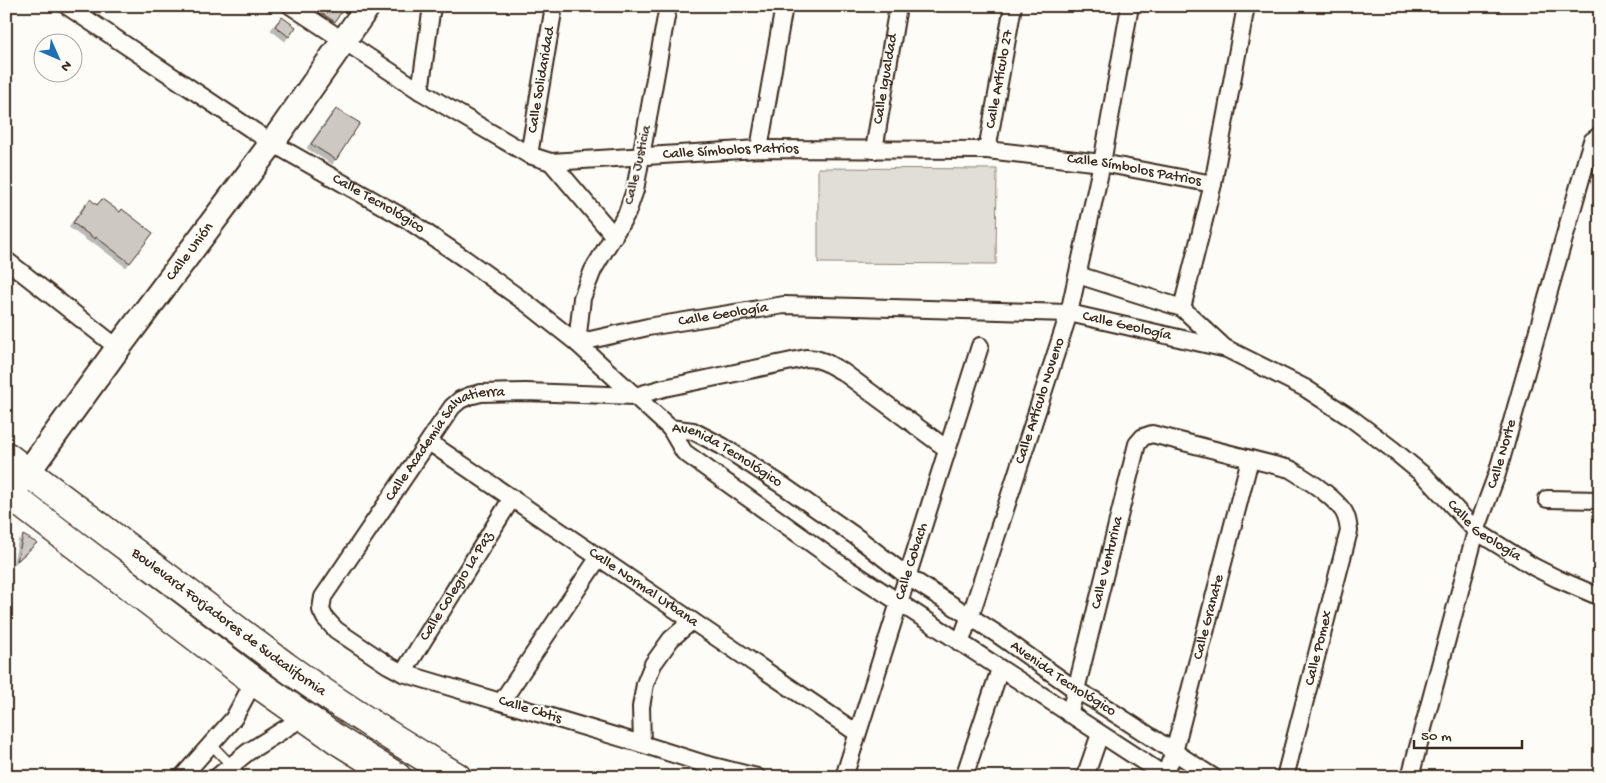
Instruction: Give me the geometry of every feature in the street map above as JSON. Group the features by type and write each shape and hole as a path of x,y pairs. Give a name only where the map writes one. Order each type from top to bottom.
{"highway":[{"name":"Boulevard Forjadores de Sudcalifornia","path":"16,464 324,693 395,740 457,777"},
{"name":"Boulevard Forjadores de Sudcalifornia","path":"8,501 304,717 397,777"}],"street":[{"name":"Calle Tecnológico","path":"67,6 272,143 406,219 529,305 577,343 670,428"},
{"name":"Calle Símbolos Patrios","path":"291,6 420,91 529,155 551,162 759,149 988,150 1102,163 1213,184"},
{"name":"Calle Unión","path":"8,501 16,464 118,348 272,143 368,6"},
{"path":"420,91 432,6"},
{"name":"Calle Solidaridad","path":"529,155 554,6"},
{"name":"Calle Justicia","path":"577,343 582,298 593,270 627,213 635,190 668,6"},
{"path":"759,149 784,6"},
{"name":"Calle Igualdad","path":"874,150 898,6"},
{"name":"Calle Artículo 27","path":"988,150 1013,6"},
{"name":"Calle Artículo Noveno","path":"960,643 1069,313 1102,163 1130,6"},
{"path":"1182,308 1213,184 1246,6"},
{"name":"Calle Norte","path":"1410,777 1476,531 1496,474 1592,141 1600,135"},
{"path":"551,162 614,236"},
{"path":"6,260 118,348"},
{"path":"1078,274 1182,308 1227,349"},
{"name":"Calle Geología","path":"577,343 648,327 784,305 1069,313 1227,349 1305,388 1351,418 1427,478 1476,531 1534,567 1600,597"},
{"name":"Calle Cobach","path":"844,777 980,346"},
{"name":"Calle Academia Salvatierra","path":"321,610 323,597 452,407 460,400 469,396 481,393 526,392 635,396 680,384 796,360 816,359 843,372 947,449"},
{"name":"Avenida Tecnológico","path":"670,428 693,431 722,446 785,487 858,538 907,576 969,618 997,634 1076,690 1213,777"},
{"name":"Avenida Tecnológico","path":"670,428 684,452 840,564 1166,776"},
{"name":"Calle Venturina","path":"1068,714 1076,690 1137,444 1143,437 1152,434 1250,459"},
{"name":"Calle Normal Urbana","path":"429,442 857,733"},
{"name":"Calle Pomex","path":"1250,459 1290,469 1309,481 1342,509 1349,531 1285,777"},
{"name":"Calle Granate","path":"1166,776 1174,752 1250,459"},
{"name":"Calle Colegio La Paz","path":"403,673 512,498"},
{"path":"1547,499 1600,500"},
{"path":"502,702 598,557"},
{"name":"Calle Cbtis","path":"321,610 325,618 336,630 403,673 705,764 757,777"},
{"path":"642,744 641,707 645,684 653,664 671,639 692,621"},
{"path":"964,777 1000,669"},
{"path":"182,777 234,718 254,681"},
{"path":"217,777 237,771 280,732 304,717"},
{"path":"1084,777 1100,734"}],"lane":[{"path":"212,744 237,771"}],"shaded area":[{"path":"818,168 997,169 996,264 818,263"}],"building":[{"path":"311,6 345,6 335,22"},
{"path":"282,17 296,27 289,37 275,26"},
{"path":"336,109 360,123 336,160 311,144"},
{"path":"90,199 97,205 102,199 120,212 122,209 153,233 130,263 96,237 95,239 73,223"},
{"path":"23,535 37,543 17,561"}]}
